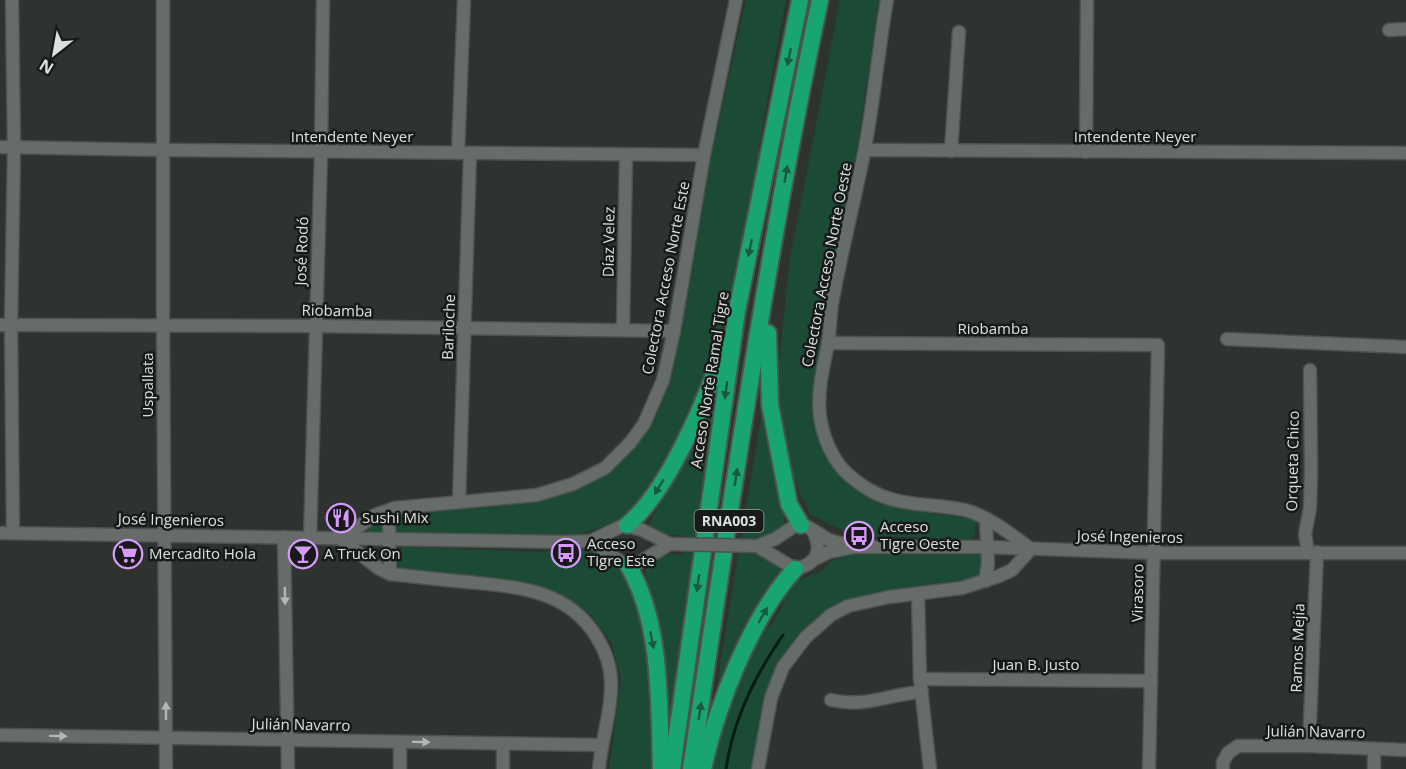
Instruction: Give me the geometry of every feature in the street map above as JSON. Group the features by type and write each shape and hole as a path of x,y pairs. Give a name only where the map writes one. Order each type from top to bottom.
{"highway":[{"name":"Acceso Norte Ramal Tigre","path":"672,769 737,311 800,0"},
{"name":"RNA003","path":"691,769 769,273 799,100 820,0"},
{"path":"769,273 770,405 789,504 807,528"},
{"path":"622,528 650,503 681,448 713,378 737,311"},
{"path":"622,561 637,580 644,598 654,648 661,769"},
{"path":"703,769 707,748 736,666 777,590 795,569"}],"street":[{"path":"6,533 6,325 15,147 12,0"},
{"name":"Uspallata","path":"164,0 163,326 166,769"},
{"name":"José Rodó","path":"310,538 323,0"},
{"name":"Bariloche","path":"459,502 464,329 464,0"},
{"name":"Colectora Acceso Norte Este","path":"459,502 537,495 573,484 605,468 630,443 644,424 663,380 674,331 704,155 736,0"},
{"name":"Colectora Acceso Norte Oeste","path":"887,0 864,150 832,305 820,391 820,416 825,438 836,460 847,474 869,491 895,501 966,511 1013,535 1031,549"},
{"path":"1086,152 1087,0"},
{"path":"1389,30 1406,29"},
{"path":"951,151 959,32"},
{"name":"Intendente Neyer","path":"0,147 704,155"},
{"name":"Intendente Neyer","path":"864,150 1406,153"},
{"name":"Díaz Velez","path":"623,330 626,155"},
{"name":"Riobamba","path":"6,325 674,331"},
{"path":"1227,339 1406,347"},
{"name":"Riobamba","path":"828,343 1158,345"},
{"name":"Virasoro","path":"1149,769 1158,345"},
{"name":"Orqueta Chico","path":"1310,370 1310,508 1305,534 1312,552"},
{"path":"459,502 394,508 375,516 341,539 378,568 390,574 519,588 556,599 575,610 587,621 601,644 609,665 611,682 598,769"},
{"path":"390,574 389,523 394,508"},
{"path":"985,581 988,564 986,520"},
{"path":"622,561 611,549 613,537 622,528 642,530 670,544 757,546 775,539 793,527 807,528 819,543 819,552 813,560"},
{"name":"José Ingenieros","path":"6,533 591,542 622,528"},
{"name":"José Ingenieros","path":"807,528 829,540 854,547"},
{"path":"284,537 288,769"},
{"path":"591,542 622,561 640,563 670,544"},
{"path":"757,546 795,569"},
{"name":"José Ingenieros","path":"795,569 804,567 830,552 854,547 986,547 1154,553 1406,553"},
{"path":"758,769 771,698 783,667 806,637 831,615 848,606 889,597 962,588 985,581 1012,570 1031,549"},
{"name":"Ramos Mejía","path":"1309,746 1312,552"},
{"path":"918,594 921,686 930,769"},
{"name":"Juan B. Justo","path":"831,700 847,704 871,702 921,686 1151,681"},
{"name":"Julián Navarro","path":"0,735 601,745"},
{"path":"400,742 400,769"},
{"path":"503,744 503,769"},
{"name":"Julián Navarro","path":"1224,769 1223,762 1228,753 1238,746 1406,750"},
{"path":"1374,749 1374,769"}],"green space":[{"path":"746,0 786,0 736,277 701,393 684,429 645,498 630,513 614,522 571,536 351,537 390,512 573,488 645,428 687,284 711,158"},
{"path":"840,0 879,0 857,147 820,345 814,392 820,445 832,466 865,495 885,503 929,513 969,518 976,522 975,534 969,540 862,537 850,534 811,515 783,451 777,411 779,364 790,259"},
{"path":"768,374 784,501 784,524 779,533 764,540 744,539 743,553 764,554 781,567 780,577 716,706 720,665"},
{"path":"721,381 667,733 645,569 648,563 659,554 684,555 687,536 663,534 649,525"},
{"path":"404,547 544,552 584,548 599,552 619,567 633,585 651,649 654,769 609,769 621,678 611,642 590,614 554,591 518,580 405,571 396,564 395,554"},
{"path":"855,552 981,555 985,562 985,573 978,579 962,583 912,588 845,601 777,671 754,769 712,769 730,708 756,636 772,624 783,604 784,597 795,582 823,570 829,562"}],"waterway":[{"path":"726,769 734,733 747,699 763,666 783,635"}],"place":[{"name":"Sushi Mix","path":"341,518"},
{"name":"Acceso Tigre Oeste","path":"859,536"},
{"name":"Acceso Tigre Este","path":"566,553"},
{"name":"Mercadito Hola","path":"128,554"},
{"name":"A Truck On","path":"303,554"}]}
